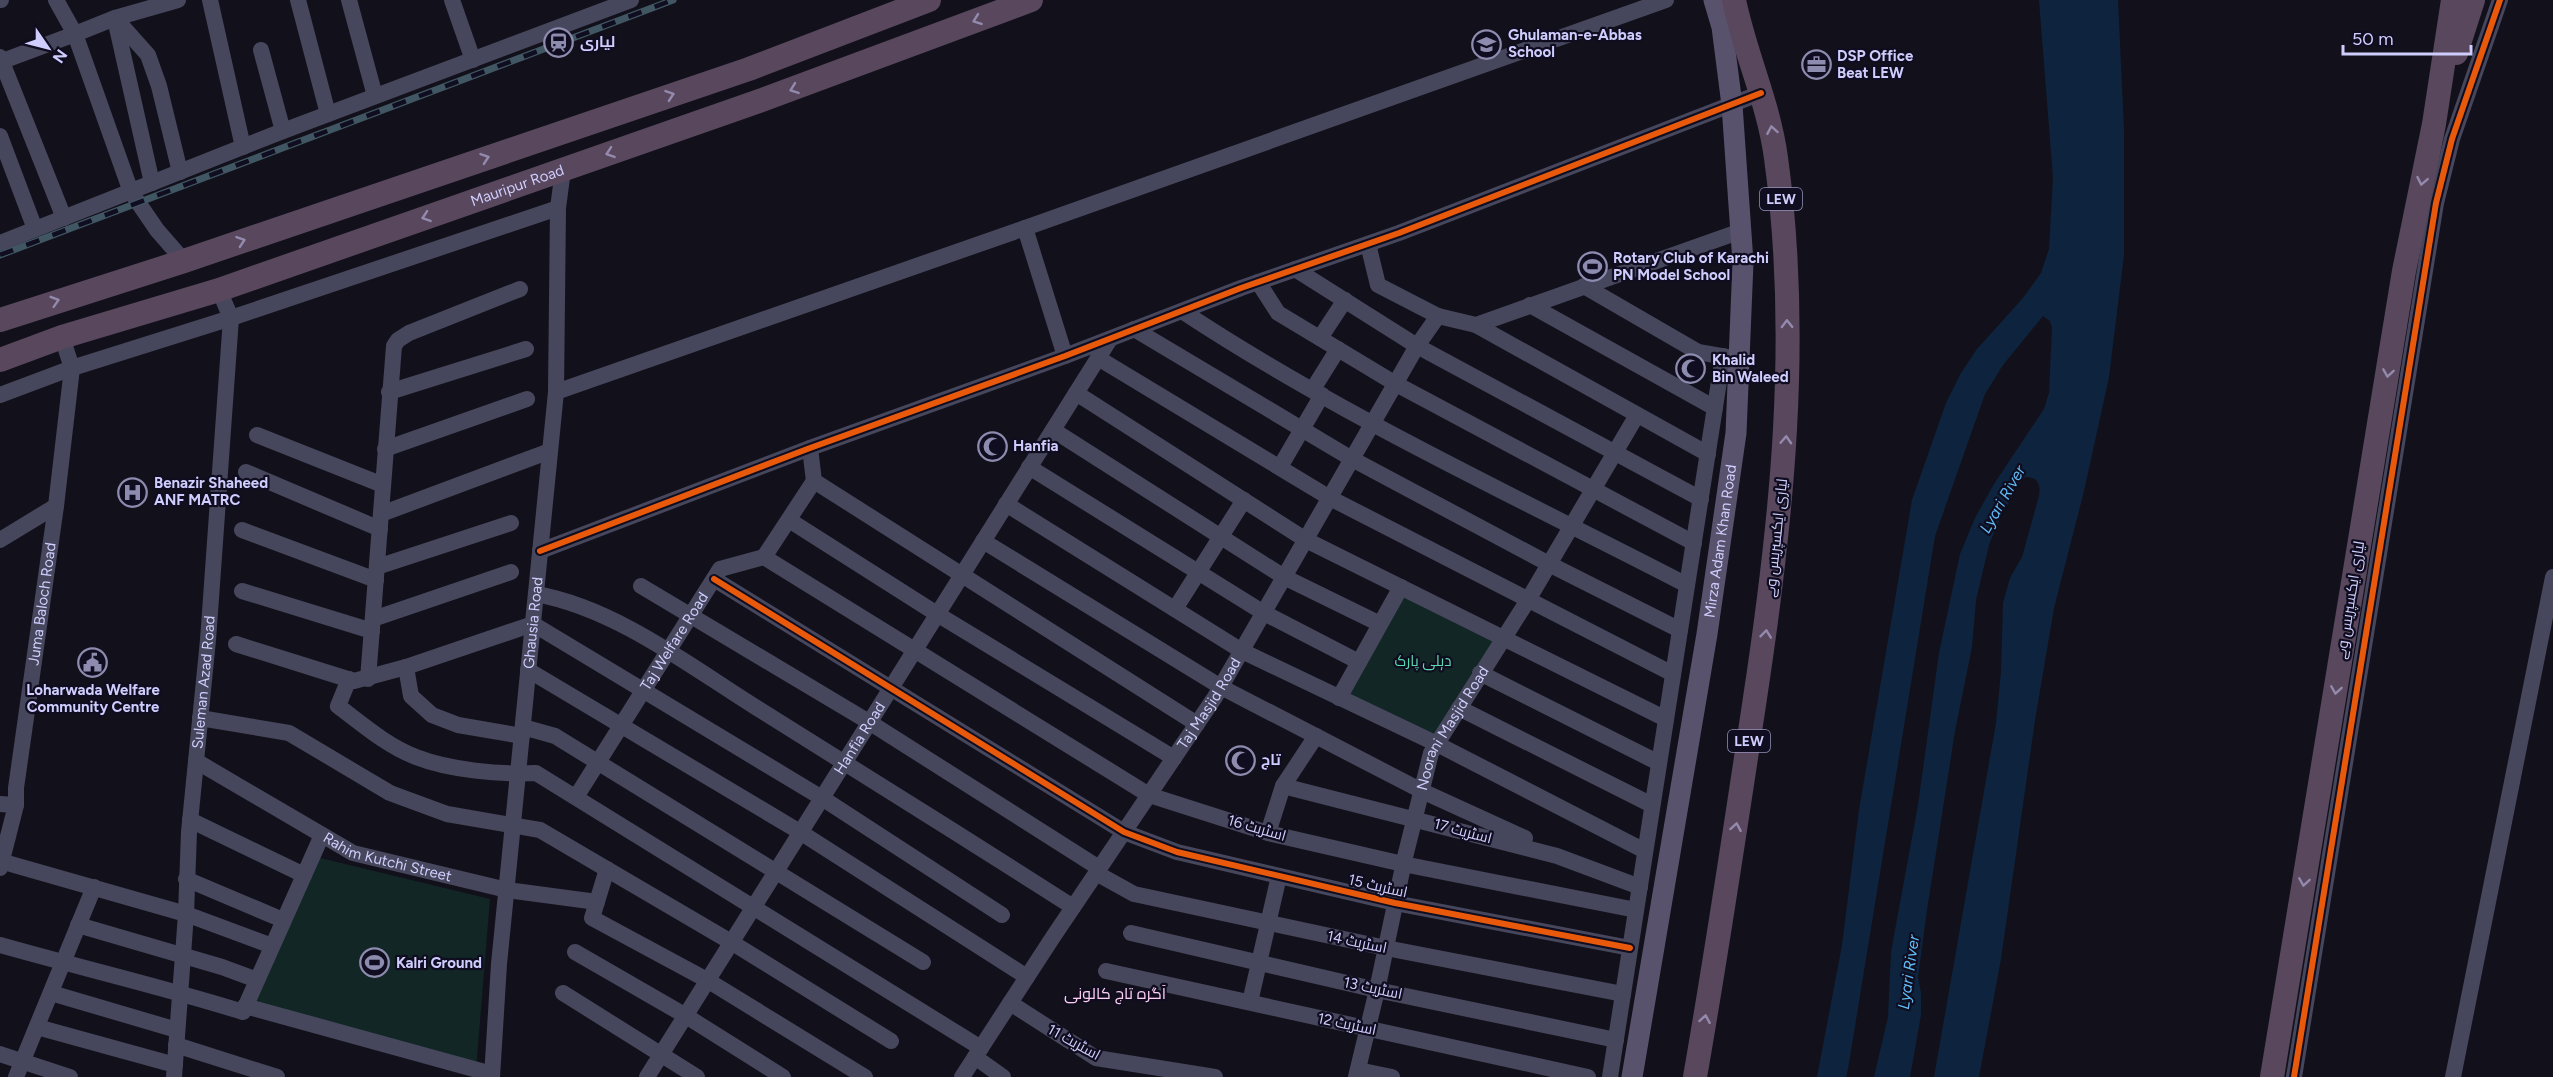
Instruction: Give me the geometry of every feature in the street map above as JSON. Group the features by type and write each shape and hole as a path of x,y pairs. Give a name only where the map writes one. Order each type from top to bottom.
{"highway":[{"path":"0,320 184,261 749,69 929,0"},
{"name":"Mauripur Road","path":"0,360 62,338 219,290 563,170 762,100 1031,0"},
{"name":"لیاری ایکسپریس وے","path":"1695,1077 1765,643 1785,449 1788,327 1776,158 1771,123 1740,28 1734,0"},
{"path":"2434,124 2453,0"},
{"path":"2434,124 2473,0"},
{"name":"لیاری ایکسپریس وے","path":"2272,1077 2404,271 2434,124"}],"main road":[{"name":"Mirza Adam Khan Road","path":"1632,1077 1708,622 1736,433 1731,358 1743,262 1732,105 1722,27 1714,0"}],"street":[{"path":"56,0 75,34 131,192 157,230 184,261"},
{"path":"64,218 1,60 115,18 178,0"},
{"path":"210,0 243,147"},
{"path":"298,0 328,114"},
{"path":"349,0 375,96"},
{"path":"452,0 473,60"},
{"path":"0,243 283,131 631,0"},
{"path":"556,392 1666,0"},
{"path":"2295,1077 2436,203 2452,139 2500,0"},
{"path":"115,18 148,55 159,86 180,172"},
{"path":"115,18 152,183"},
{"path":"261,50 283,131"},
{"path":"540,551 810,448 1065,356 1258,282 1368,244 1761,93"},
{"path":"0,136 35,229"},
{"name":"Ghausia Road","path":"492,1075 507,890 556,392 558,208 563,170"},
{"path":"0,395 72,368 231,318 558,208"},
{"path":"1025,228 1065,356"},
{"path":"1476,325 1741,231"},
{"path":"1368,244 1378,285 1438,316 1476,325 1707,454"},
{"path":"1295,269 1417,346 1701,499"},
{"path":"1258,282 1278,313 1396,384 1694,543"},
{"path":"1584,286 1698,352 1731,358 1715,408 1707,454 1610,1077"},
{"name":"Suleman Azad Road","path":"174,1071 186,914 190,820 209,628 231,318 219,290"},
{"path":"369,679 393,350 403,336 520,290"},
{"path":"1320,338 1345,300"},
{"path":"1530,305 1715,408"},
{"path":"1182,311 1233,344 1373,423 1687,585"},
{"name":"Taj Masjid Road","path":"962,1077 1221,687 1417,346 1438,316"},
{"path":"1134,329 1352,459 1549,564 1680,630"},
{"name":"Juma Baloch Road","path":"0,863 8,804 16,788 56,506 72,368 62,338"},
{"name":"Hanfia Road","path":"647,1077 1110,339"},
{"path":"389,392 526,349"},
{"path":"1280,467 1302,429 1338,349"},
{"path":"1098,358 1330,498 1673,674"},
{"path":"1076,393 1306,540 1666,719"},
{"path":"386,449 527,399"},
{"name":"Noorani Masjid Road","path":"1357,1073 1403,864 1431,753 1528,600 1637,415"},
{"path":"1053,430 1284,577 1380,624"},
{"path":"257,435 383,484"},
{"path":"764,557 814,481 810,448"},
{"path":"246,472 380,521 550,451"},
{"path":"1029,467 1264,613 1359,662"},
{"path":"814,481 1197,724"},
{"path":"1175,609 1244,500"},
{"path":"1006,504 1242,651 1437,744 1645,851"},
{"path":"0,540 56,506"},
{"path":"789,520 937,614 1174,758"},
{"path":"242,530 376,574 511,523"},
{"path":"983,541 1221,687 1422,791 1525,838 1522,846"},
{"name":"Taj Welfare Road","path":"576,797 720,569 764,557"},
{"name":"اسٹریٹ 16","path":"764,557 1149,795 1268,833 1403,864 1636,910"},
{"path":"242,591 372,625 511,572"},
{"path":"2453,1077 2553,577"},
{"name":"اسٹریٹ 15","path":"714,579 1124,832 1177,852 1395,903 1630,948"},
{"name":"اسٹریٹ 14","path":"641,586 869,722 1134,894 1386,948 1623,994"},
{"path":"1339,698 1401,587"},
{"path":"536,594 582,606 667,652 1073,907"},
{"path":"236,644 354,681 369,679 533,624 822,798 1002,915"},
{"path":"406,667 411,696 432,715 458,725 555,736 923,962"},
{"path":"528,670 800,832 1027,977"},
{"path":"1480,673 1659,764"},
{"path":"349,679 338,706 386,742 416,758 456,767 518,774 536,773 754,906 978,1053 1003,1077"},
{"path":"1459,708 1652,805"},
{"path":"200,718 289,733 390,793 447,814 540,830 731,942 891,1041"},
{"path":"1268,833 1283,786 1316,736"},
{"name":"Rahim Kutchi Street","path":"196,761 353,853 507,890 597,902"},
{"name":"اسٹریٹ 17","path":"1283,786 1522,846 1640,886"},
{"path":"190,820 304,875"},
{"path":"0,945 180,992 243,1012 322,835"},
{"path":"0,863 186,914 272,946"},
{"path":"607,869 592,918 707,980 865,1077"},
{"path":"1250,1002 1279,876"},
{"path":"186,879 284,920"},
{"path":"19,1069 94,887"},
{"path":"78,925 257,980"},
{"name":"اسٹریٹ 13","path":"1131,933 1377,990 1616,1040"},
{"path":"575,952 686,1016 783,1077"},
{"name":"اسٹریٹ 12","path":"1106,971 1588,1077"},
{"path":"51,993 277,1077"},
{"path":"563,993 697,1077"},
{"name":"اسٹریٹ 11","path":"1010,1003 1096,1058 1215,1077"},
{"path":"245,1006 492,1075"},
{"path":"37,1027 174,1071"},
{"path":"0,1054 19,1069 70,1077"},
{"path":"1357,1073 1392,1077"}],"green space":[{"name":"دہلی پارک","path":"1401,587 1502,638 1437,744 1340,696"},
{"name":"Kalri Ground","path":"312,856 490,899 476,1070 245,1007"}],"water":[{"name":"Lyari River","path":"2039,0 2118,0 2124,131 2124,255 2109,377 2084,491 2054,608 2035,720 2001,959 1979,1077 1934,1077 1996,723 2001,672 2003,603 2010,578 2022,557 2039,496 2038,482 2029,477 2025,477 2020,482 1999,520 1989,545 1976,600 1972,647 1955,731 1927,910 1918,977 1921,1015 1910,1077 1874,1077 1888,1017 1891,952 1918,805 1939,653 1960,554 1975,518 1994,484 2044,409 2049,393 2052,328 2050,321 2043,316 2003,365 1985,394 1935,536 1848,1069 1846,1077 1817,1077 1842,945 1859,810 1912,500 1946,403 1961,373 1977,349 2023,298 2041,273 2049,249 2053,178"}],"railway":[{"path":"0,255 673,0"}],"cycle path":[{"path":"2294,1077 2436,203 2452,139 2500,0"},
{"path":"540,551 810,448 1065,356 1241,288 1399,233 1761,93"},
{"path":"714,579 1124,832 1177,852 1395,903 1630,948"}],"place":[{"name":"لیاری","path":"559,42"},
{"name":"Ghulaman-e-Abbas School","path":"1487,44"},
{"name":"DSP Office Beat LEW","path":"1816,65"},
{"name":"Rotary Club of Karachi PN Model School","path":"1592,267"},
{"name":"Khalid Bin Waleed","path":"1691,369"},
{"name":"Hanfia","path":"992,446"},
{"name":"Benazir Shaheed ANF MATRC","path":"133,492"},
{"name":"Loharwada Welfare Community Centre","path":"93,663"},
{"name":"تاج","path":"1240,760"},
{"name":"Kalri Ground","path":"375,963"}],"district":[{"name":"آگرہ تاج کالونی","path":"1115,993"}]}
